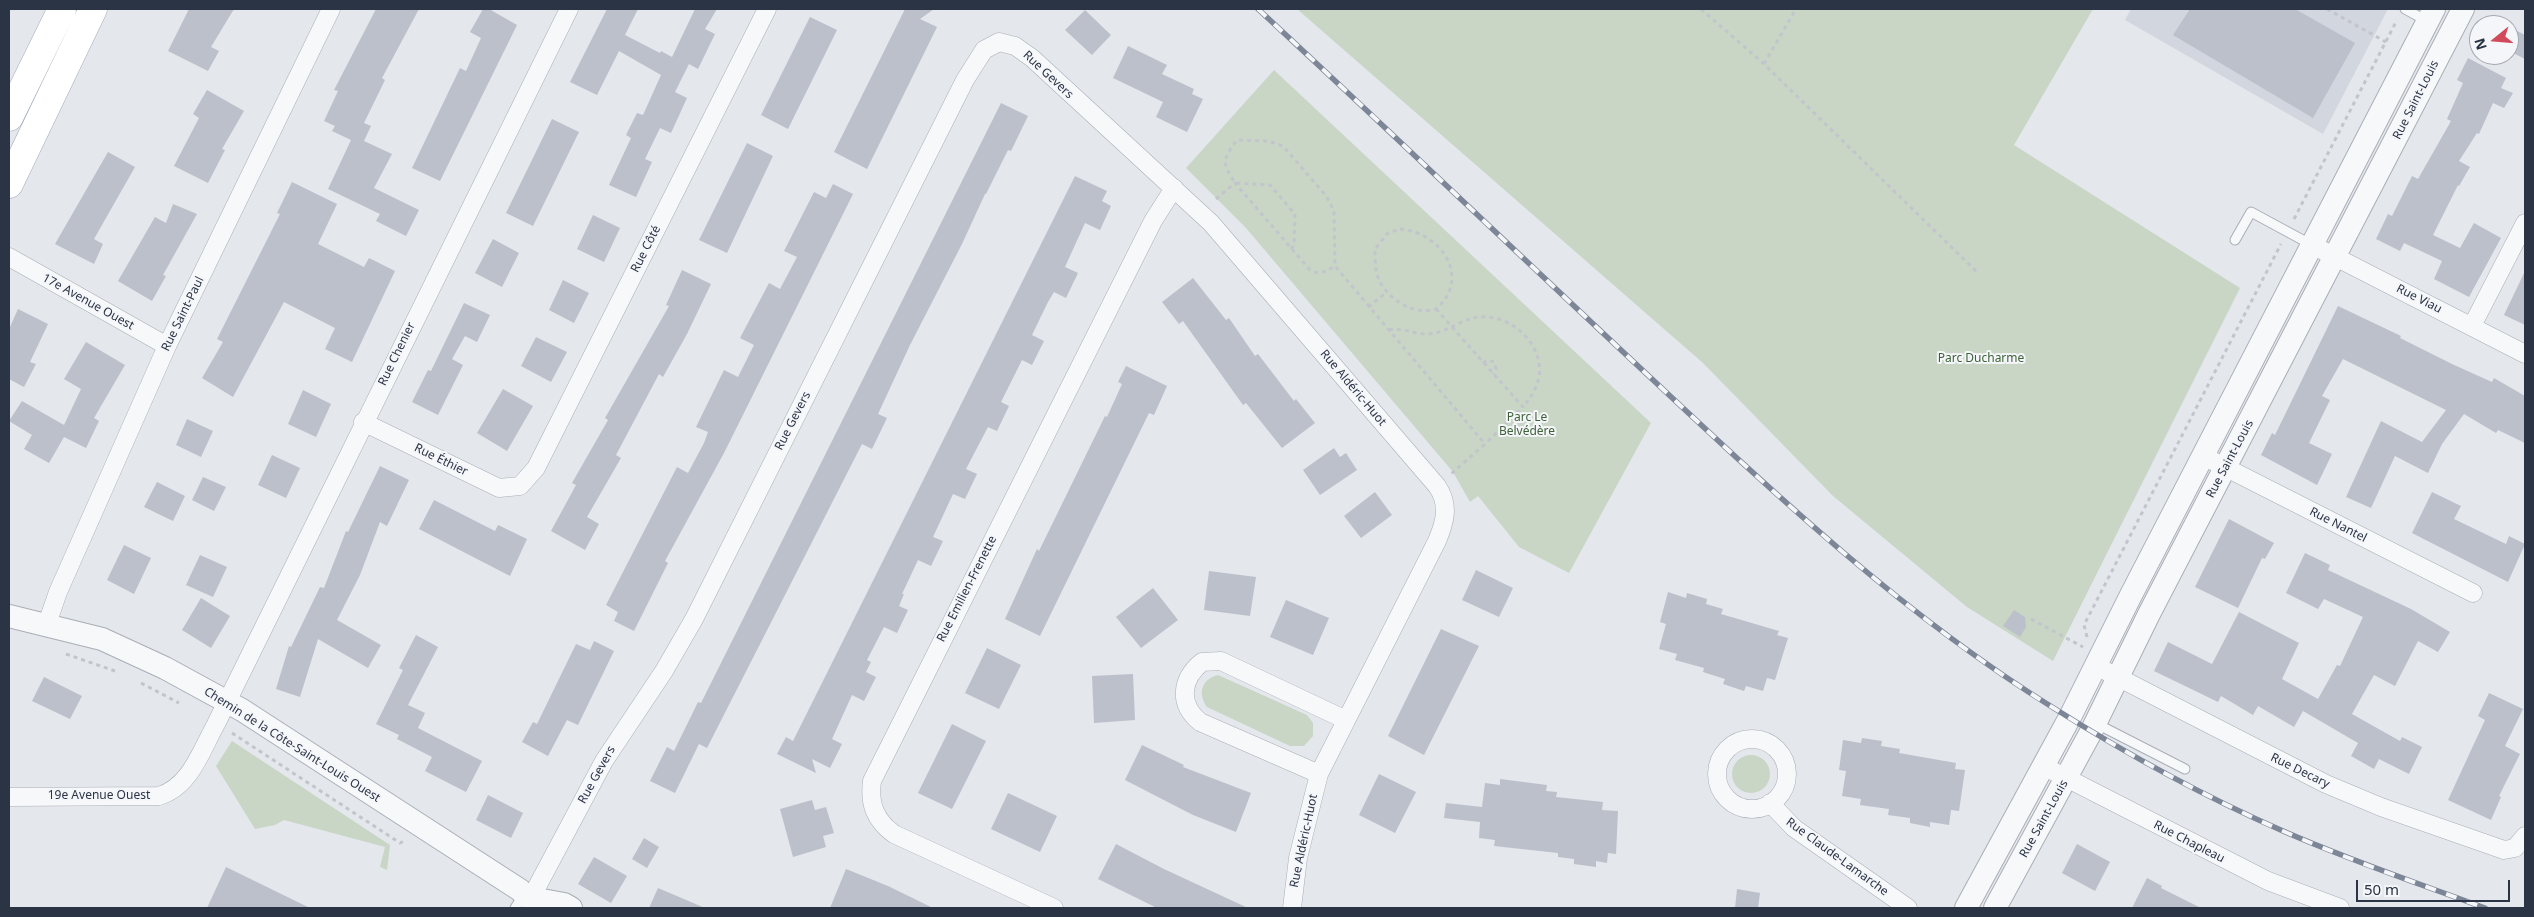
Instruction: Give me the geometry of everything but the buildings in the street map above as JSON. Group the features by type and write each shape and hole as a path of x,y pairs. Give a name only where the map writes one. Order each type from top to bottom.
{"main road":[{"path":"9,118 62,9"},
{"path":"9,184 92,9"}],"street":[{"name":"Rue Saint-Paul","path":"47,624 58,592 167,346 331,9"},
{"name":"Rue Chenier","path":"226,701 569,9"},
{"name":"Rue Côté","path":"520,486 536,468 766,9"},
{"name":"Rue Saint-Louis","path":"1994,908 2066,779 2463,9"},
{"name":"Rue Saint-Louis","path":"1966,908 2096,666 2431,15"},
{"name":"Rue Gevers","path":"527,902 604,761 664,671 694,619 977,60 992,45 1007,42 1032,58 1084,109"},
{"name":"Rue Aldéric-Huot","path":"1084,109 1174,188 1226,239 1437,486 1443,497 1446,512 1443,528 1319,774 1298,858 1292,908"},
{"name":"Rue Emilien-Frenette","path":"1054,908 894,834 882,823 873,809 872,781 1153,221 1174,188"},
{"path":"2472,326 2525,223"},
{"name":"Rue Viau","path":"2312,245 2525,354"},
{"name":"17e Avenue Ouest","path":"9,257 167,346"},
{"name":"Rue Éthier","path":"363,422 499,488 520,486"},
{"name":"Rue Nantel","path":"2204,456 2473,593"},
{"name":"Chemin de la Côte-Saint-Louis Ouest","path":"9,616 102,639 226,701 527,902 564,904 571,908"},
{"path":"1319,774 1200,722 1192,716 1186,704 1184,697 1187,681 1202,662 1221,661 1346,720"},
{"name":"Rue Decary","path":"2096,666 2334,788 2498,848 2508,850 2520,842"},
{"name":"19e Avenue Ouest","path":"9,796 144,797 170,793 176,789 191,770 226,701"},
{"name":"Rue Chapleau","path":"2043,766 2268,881 2340,908"},
{"name":"Rue Claude-Lamarche","path":"1770,803 1794,828 1908,908"}],"lane":[{"path":"2405,9 2431,15"},
{"path":"2235,240 2251,212 2312,245"},
{"path":"2095,723 2185,769"}],"path":[{"path":"1701,9 1764,64 1979,274"},
{"path":"1764,64 1796,9"},
{"path":"2327,9 2386,42"},
{"path":"2295,217 2399,17"},
{"path":"1334,266 1322,273 1316,274 1291,249 1235,183 1225,167 1225,158 1237,140 1268,141 1283,146 1332,205 1335,216 1334,266 1485,444"},
{"path":"1216,200 1235,183 1270,185 1295,214 1294,245 1291,249"},
{"path":"1400,229 1419,232 1436,243 1443,252 1450,268 1452,288 1443,303 1436,309 1413,309 1403,305 1387,292 1377,274 1375,249 1377,243 1393,231 1400,229"},
{"path":"2088,637 2084,625 2278,252"},
{"path":"1368,306 1387,292"},
{"path":"1436,309 1523,407"},
{"path":"1388,330 1426,334 1452,328 1473,318 1489,317 1508,322 1526,335 1538,360 1540,377 1534,394 1485,444 1451,474"},
{"path":"1483,363 1488,360 1494,362 1496,369 1493,374"},
{"path":"2031,619 2083,647"},
{"path":"58,652 121,674"},
{"name":"Chemin de la Côte-Saint-Louis Ouest","path":"137,681 186,706"},
{"name":"Chemin de la Côte-Saint-Louis Ouest","path":"231,733 400,843"}],"shaded area":[{"path":"2131,9 2388,9 2323,134 2125,20"}],"green space":[{"name":"Parc Ducharme","path":"1297,9 2093,9 2014,145 2240,288 2053,661 1967,607 1833,496 1703,363"},
{"name":"Parc Le Belvédère","path":"1274,70 1651,423 1569,573 1519,547 1478,496 1470,502 1453,472 1246,228 1186,168"},
{"path":"1218,675 1307,715 1313,723 1313,736 1304,746 1290,746 1207,707 1202,697 1203,687 1208,680"},
{"path":"232,741 390,845 387,870 380,867 385,847 284,820 275,825 255,829 216,766"},
{"path":"1751,755 1764,761 1770,774 1764,787 1751,793 1738,787 1732,774 1738,761"}],"railway":[{"path":"1258,9 1747,467 1844,553 1945,634 2052,707 2194,789 2308,842 2485,908"}]}
